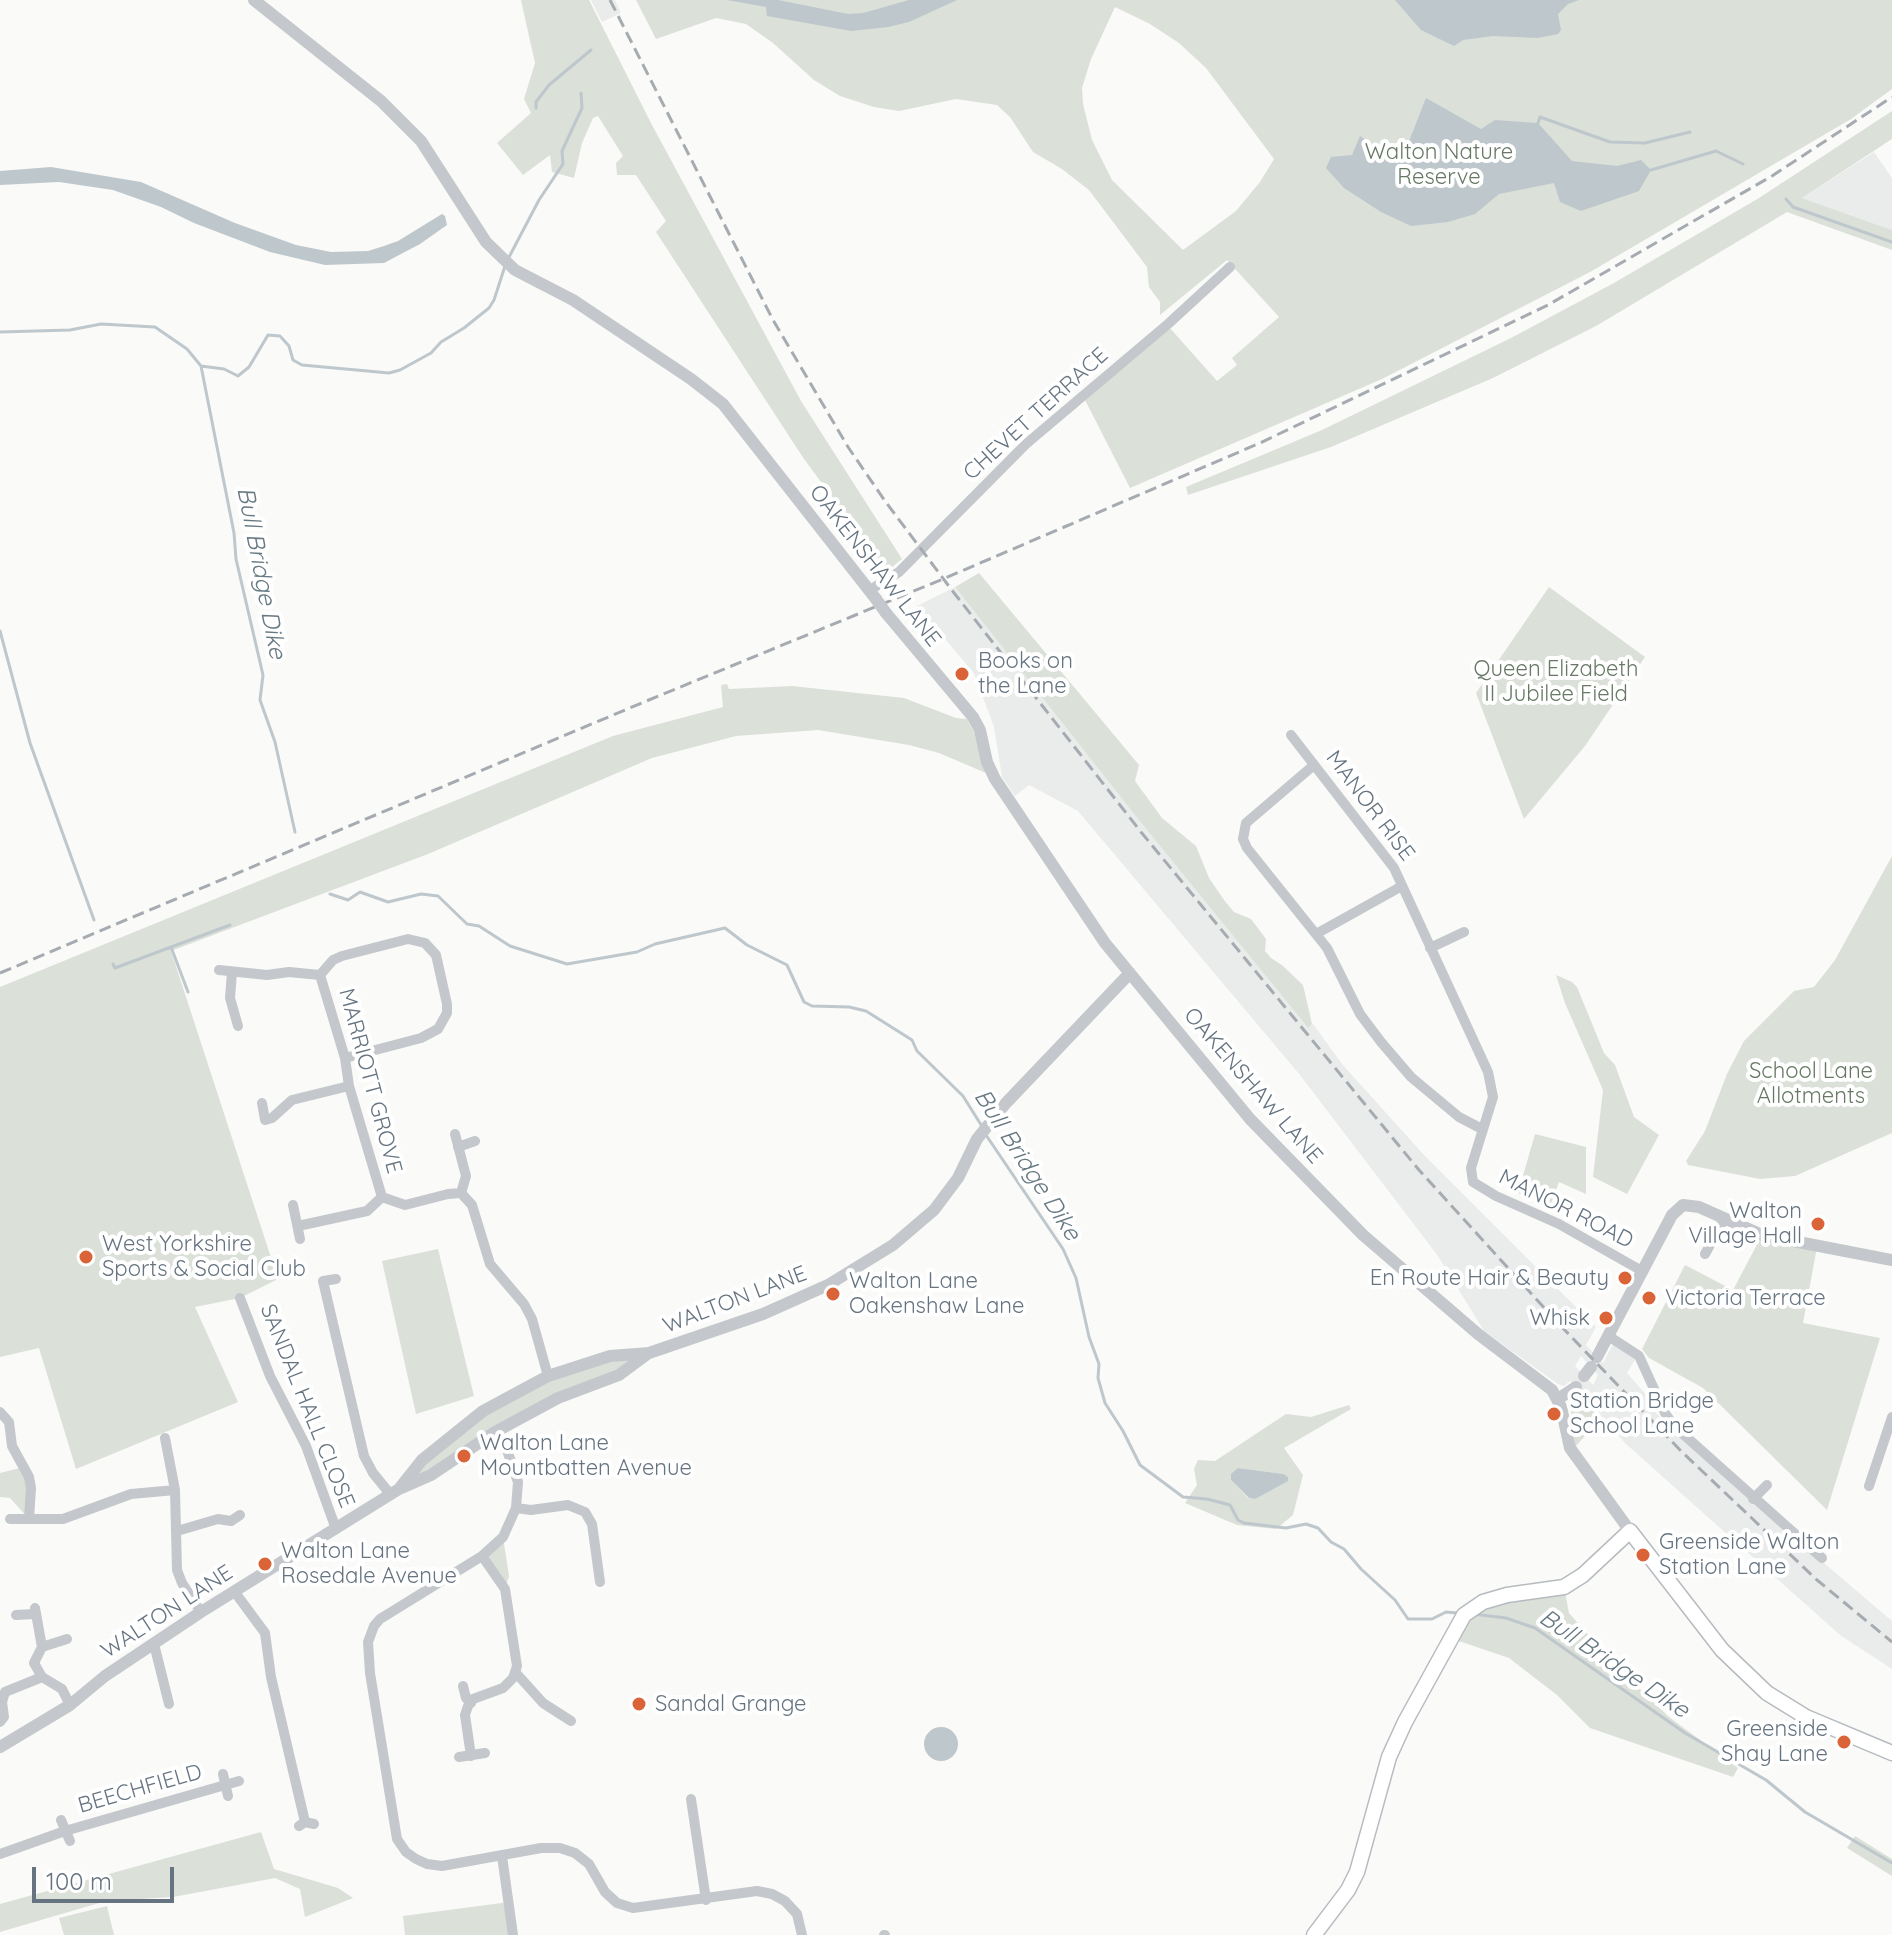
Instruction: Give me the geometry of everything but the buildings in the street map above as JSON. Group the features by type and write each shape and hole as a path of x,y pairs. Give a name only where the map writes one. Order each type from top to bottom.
{"main road":[{"path":"1314,1935 1348,1890 1357,1872 1389,1757 1466,1613 1483,1602 1507,1595 1564,1587 1583,1575 1630,1531 1722,1650 1767,1693 1806,1717 1892,1753"}],"street":[{"name":"OAKENSHAW LANE","path":"254,0 381,101 421,141 486,242 507,262 573,300 723,404 886,613 973,717 980,730 987,762 1000,787 1105,943 1250,1119 1363,1235 1478,1334 1546,1384 1558,1399"},
{"name":"CHEVET TERRACE","path":"873,594 899,572 1026,444 1168,324 1230,267"},
{"name":"MANOR RISE","path":"1291,735 1386,855 1492,1085 1493,1097 1471,1168 1473,1182"},
{"path":"1314,765 1246,823 1243,839 1247,848 1335,961 1360,1014 1381,1042 1411,1077 1459,1117 1482,1129"},
{"path":"1316,934 1402,886"},
{"path":"1430,948 1464,932"},
{"path":"219,970 267,975 289,972 320,975 333,960 342,956 408,939 425,943 436,955 447,1004 447,1013 438,1029 421,1038 345,1058"},
{"path":"232,972 230,998 238,1026"},
{"name":"WALTON LANE","path":"395,1492 422,1460 483,1411 548,1376 610,1356 649,1353 763,1314 828,1285 893,1245 934,1210 958,1178 984,1130 1066,1038 1130,973"},
{"name":"MARRIOTT GROVE","path":"320,975 382,1197"},
{"path":"262,1103 265,1120 272,1118 292,1100 349,1086"},
{"path":"455,1134 466,1176 461,1193 476,1213 490,1264 524,1304 532,1319 548,1376 558,1398"},
{"path":"458,1147 475,1141"},
{"name":"MANOR ROAD","path":"1473,1182 1496,1196 1559,1224 1642,1271"},
{"name":"MARRIOTT GROVE","path":"382,1197 405,1205 461,1193"},
{"name":"MARRIOTT GROVE","path":"298,1226 367,1211 382,1197"},
{"path":"293,1205 300,1239"},
{"path":"1591,1367 1678,1208 1693,1205 1762,1235 1892,1260"},
{"path":"1709,1250 1724,1219"},
{"path":"336,1279 323,1281 364,1456 373,1473 395,1492"},
{"name":"SANDAL HALL CLOSE","path":"240,1298 270,1376 306,1446 336,1529"},
{"path":"1610,1337 1639,1356 1647,1382 1674,1426 1822,1558"},
{"name":"WALTON LANE","path":"0,1747 70,1705 105,1676 201,1612 395,1492 431,1475 495,1432 558,1398 619,1375 649,1353"},
{"path":"1576,1387 1558,1399 1570,1448 1630,1531"},
{"path":"483,1411 515,1469 518,1482 516,1508 503,1537 482,1556 380,1619 370,1634 367,1653 397,1839 406,1852 427,1864 442,1866 541,1848 560,1848 575,1853 589,1864 617,1903 633,1908 757,1891 772,1894 785,1901 797,1914 802,1935"},
{"path":"0,1412 9,1422 12,1446 29,1477 29,1519"},
{"path":"1869,1486 1892,1417"},
{"path":"165,1438 175,1490 177,1570 201,1612"},
{"path":"1753,1499 1767,1485"},
{"path":"10,1519 63,1519 131,1494 175,1490"},
{"path":"516,1508 531,1510 568,1505 585,1512 592,1524 600,1582"},
{"path":"177,1531 218,1519 231,1521 240,1515"},
{"path":"471,1756 465,1715 473,1699 503,1688 516,1673 505,1589 482,1556"},
{"path":"234,1591 265,1633 271,1677 306,1824"},
{"path":"16,1615 35,1611 42,1647 34,1663 42,1677 62,1689 70,1705"},
{"path":"42,1647 67,1639"},
{"path":"154,1644 169,1704"},
{"path":"516,1673 525,1679 537,1698 571,1721"},
{"path":"0,1722 4,1717 2,1702 5,1692 42,1677"},
{"path":"463,1686 471,1703"},
{"path":"459,1757 485,1753"},
{"name":"BEECHFIELD","path":"0,1854 65,1831 239,1781"},
{"path":"696,1806 706,1900"},
{"path":"502,1856 513,1935"}],"shaded area":[{"path":"591,0 615,0 621,13 602,22"},
{"path":"727,0 778,0 848,14 909,0 957,0 909,22 851,31 767,16 766,7"},
{"path":"1395,0 1579,0 1568,4 1558,14 1561,30 1558,34 1538,38 1493,36 1463,40 1454,46 1421,30"},
{"path":"1426,98 1481,129 1495,120 1538,123 1572,161 1617,166 1641,160 1651,170 1639,191 1581,211 1560,202 1554,183 1499,194 1475,214 1448,222 1411,226 1381,212 1344,188 1326,168 1331,157 1352,155 1360,136 1390,157 1404,154"},
{"path":"1874,152 1892,178 1892,230 1802,198"},
{"path":"51,167 141,182 235,223 296,245 331,252 368,251 384,246 442,214 447,225 384,263 325,265 270,252 113,190 59,182 0,185 0,171"},
{"path":"955,587 1307,1027 1313,1024 1342,1064 1424,1155 1596,1327 1586,1345 1603,1363 1613,1344 1635,1360 1627,1373 1659,1409 1656,1413 1736,1488 1892,1621 1892,1669 1840,1635 1682,1494 1625,1443 1570,1381 1564,1386 1558,1384 1484,1331 1438,1256 1300,1075 1078,811 1029,785 1015,796 1002,777 994,727 974,673 917,606","holes":["1581,1356 1598,1375 1593,1385 1575,1366"]},
{"path":"1238,1468 1284,1474 1288,1481 1255,1499 1249,1498 1231,1480 1231,1474"},
{"path":"941,1727 953,1732 958,1744 953,1756 941,1761 929,1756 924,1744 929,1732"}],"green space":[{"path":"521,0 589,0 652,125 801,401 902,559 887,571 804,459 656,232 666,221 636,175 617,175 616,163 623,156 598,116 593,118 582,143 574,178 552,172 550,155 523,175 497,143 531,113 524,99 535,63"},
{"name":"Walton Nature Reserve","path":"636,0 1892,0 1892,89 1851,119 1590,272 1382,379 1130,488 1085,400 1169,327 1217,381 1237,365 1232,358 1279,317 1227,260 1160,315 1160,302 1149,287 1147,267 1089,190 1033,152 1010,117 997,105 956,99 899,111 874,107 840,96 814,80 773,43 746,24 716,18 656,39","holes":["1115,7 1179,43 1206,68 1274,159 1236,211 1183,250 1112,180 1092,140 1083,104 1082,88 1091,59"]},
{"path":"1892,111 1892,139 1802,198 1892,230 1892,250 1787,212 1596,326 1493,378 1331,447 1188,495 1186,487 1322,430 1511,338 1614,283 1759,198"},
{"path":"979,573 1139,765 1135,781 1162,818 1196,846 1209,878 1224,900 1234,912 1251,919 1266,939 1265,951 1303,985 1312,1024 1308,1028 955,587"},
{"name":"Queen Elizabeth II Jubilee Field","path":"1549,587 1645,657 1585,746 1524,819 1476,693"},
{"path":"727,684 729,689 792,686 904,698 956,718 967,719 975,734 986,773 939,753 909,745 818,730 736,736 652,758 428,854 171,951 278,1279 240,1298 195,1307 238,1402 76,1469 39,1348 0,1357 0,987 613,736 723,707 721,685"},
{"name":"School Lane Allotments","path":"1892,856 1892,1133 1795,1176 1760,1179 1688,1165 1686,1161 1705,1131 1727,1074 1744,1041 1794,991 1814,987 1835,960"},
{"path":"1556,975 1577,987 1604,1053 1615,1065 1634,1117 1659,1135 1627,1194 1593,1177 1603,1090"},
{"path":"1535,1134 1586,1147 1586,1194 1559,1182 1550,1206 1518,1193"},
{"path":"1762,1235 1817,1247 1803,1323 1880,1338 1827,1510 1703,1388 1649,1358 1642,1349 1685,1265 1733,1290"},
{"path":"438,1249 474,1396 416,1414 382,1261"},
{"path":"649,1353 619,1375 558,1398 399,1489 483,1411 548,1376"},
{"path":"1579,1390 1601,1418 1575,1447 1571,1409"},
{"path":"1349,1405 1351,1409 1284,1448 1303,1475 1293,1515 1276,1529 1237,1525 1185,1503 1197,1485 1194,1469 1198,1460 1215,1461 1286,1414 1311,1417","holes":["1238,1468 1288,1477 1255,1499 1248,1498 1231,1480"]},
{"path":"24,1467 29,1477 29,1519 10,1498 0,1497 0,1473"},
{"path":"503,1537 509,1576 505,1589 482,1556"},
{"path":"1564,1587 1569,1613 1610,1660 1669,1717 1738,1768 1733,1777 1590,1728 1557,1695 1509,1658 1450,1638 1473,1607"},
{"path":"261,1832 274,1869 338,1888 353,1898 305,1917 300,1889 275,1878 173,1897 106,1901 0,1932 0,1904"},
{"path":"1855,1836 1892,1859 1892,1876 1847,1848"},
{"path":"509,1902 513,1935 405,1935 403,1916"},
{"path":"107,1906 114,1935 64,1935 59,1918"}],"waterway":[{"path":"536,108 536,102 549,85 591,50"},
{"path":"508,259 539,200 563,164 562,151 582,108 581,93"},
{"path":"1538,123 1540,117 1610,142 1645,143 1690,132"},
{"path":"1651,170 1716,151 1743,164"},
{"path":"1786,199 1793,207 1892,242"},
{"path":"201,366 224,369 238,376 249,367 268,335 280,336 289,346 293,360 302,365 389,373 400,370 431,353 441,342 489,308 505,266"},
{"name":"Bull Bridge Dike","path":"0,332 70,330 101,324 155,327 187,349 201,366 234,533 236,559 263,675 260,700 275,742 295,832"},
{"path":"0,631 30,743 94,920"},
{"name":"Bull Bridge Dike","path":"330,894 348,900 360,892 388,902 421,894 438,896 467,924 479,926 510,946 567,964 637,952 655,944 725,928 747,945 787,965 804,1002 812,1006 849,1007 866,1011 912,1040 917,1051 963,1096 983,1128"},
{"path":"113,964 115,968 230,925"},
{"path":"171,947 188,992"},
{"name":"Bull Bridge Dike","path":"986,1135 1063,1249 1076,1278 1089,1337 1099,1364 1098,1378 1105,1403 1140,1465 1183,1497 1230,1505 1238,1520 1244,1523 1286,1528 1306,1524 1318,1528 1331,1542 1344,1549 1395,1600 1408,1619 1432,1619 1446,1612 1457,1613"},
{"name":"Bull Bridge Dike","path":"1473,1614 1506,1618 1535,1628 1685,1733 1766,1780 1805,1812 1892,1863"}],"railway":[{"path":"610,0 773,320 848,447 951,589 1141,832 1419,1170 1558,1323 1681,1451 1817,1580 1892,1642"},
{"path":"0,973 943,579 1260,443 1548,305 1772,176 1892,97"}],"place":[{"name":"Books on the Lane","path":"962,674"},
{"name":"Walton Village Hall","path":"1818,1224"},
{"name":"West Yorkshire Sports & Social Club","path":"86,1257"},
{"name":"En Route Hair & Beauty","path":"1625,1278"},
{"name":"Walton Lane Oakenshaw Lane","path":"833,1294"},
{"name":"Victoria Terrace","path":"1649,1298"},
{"name":"Whisk","path":"1606,1318"},
{"name":"Station Bridge School Lane","path":"1554,1414"},
{"name":"Walton Lane Mountbatten Avenue","path":"464,1456"},
{"name":"Greenside Walton Station Lane","path":"1643,1555"},
{"name":"Walton Lane Rosedale Avenue","path":"265,1564"},
{"name":"Sandal Grange","path":"639,1704"},
{"name":"Greenside Shay Lane","path":"1844,1742"}]}
